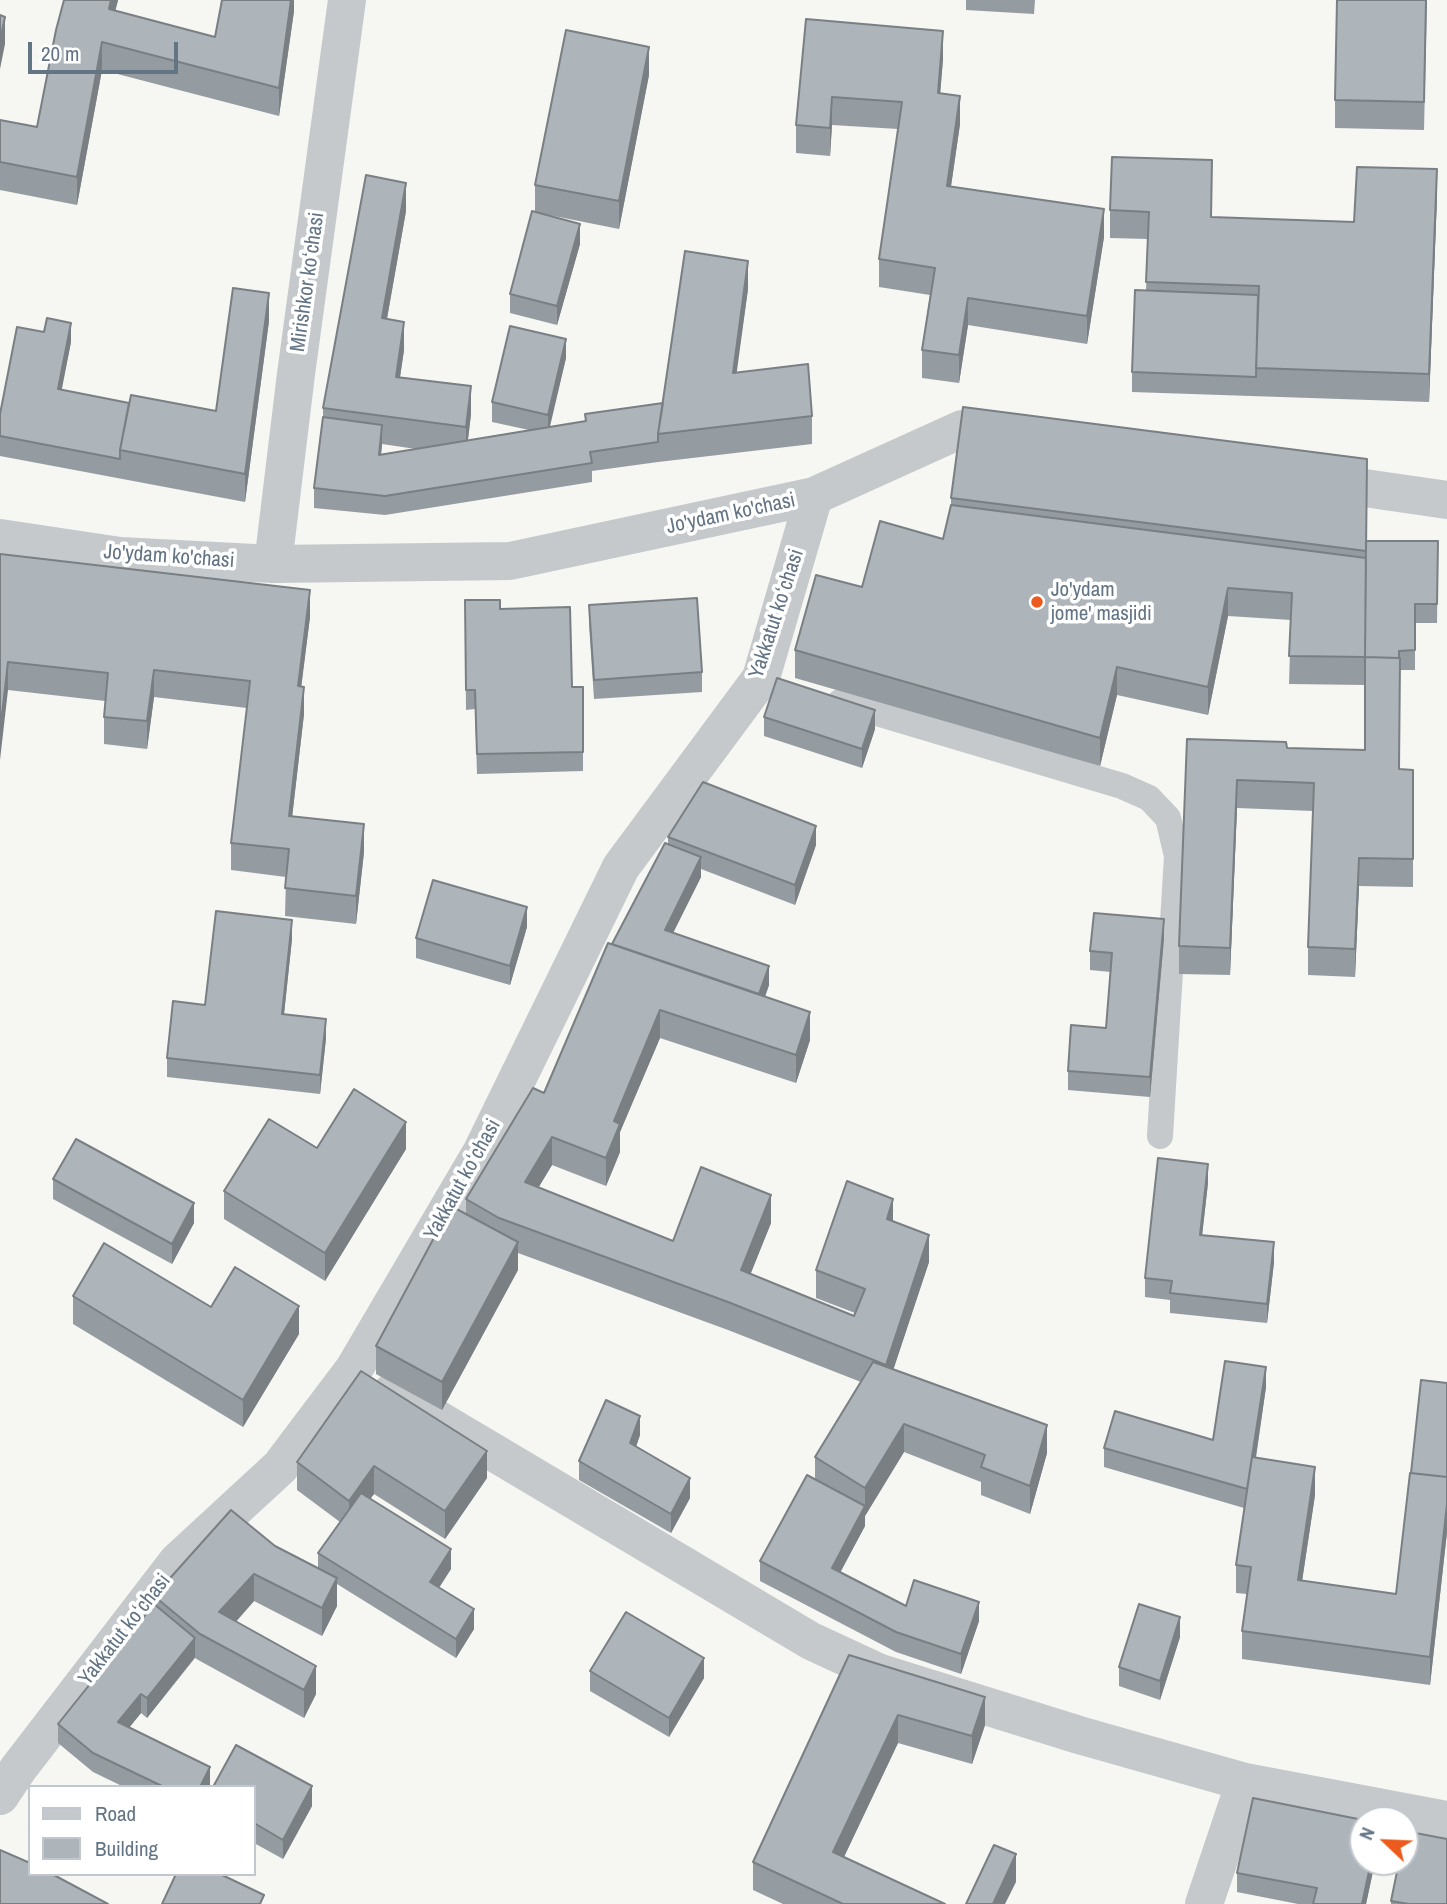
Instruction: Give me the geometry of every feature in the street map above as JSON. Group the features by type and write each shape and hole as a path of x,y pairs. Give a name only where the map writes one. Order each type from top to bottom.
{"street":[{"name":"Mirishkor koʻchasi","path":"273,564 347,0"},
{"name":"Jo'ydam ko'chasi","path":"0,538 120,556 273,564 510,561 814,496 962,429 1043,441"},
{"path":"1285,476 1447,500"},
{"name":"Yakkatut koʻchasi","path":"0,1796 177,1562 280,1467 354,1370 481,1153 621,867 774,682 814,496"},
{"path":"354,1370 811,1641 880,1673 1079,1735 1245,1782 1447,1820"},
{"path":"1204,1904 1245,1782"}],"lane":[{"path":"814,694 1122,786 1149,798 1168,818 1177,856 1160,1136"}],"building":[{"path":"64,0 111,0 109,9 215,37 222,0 291,0 279,88 102,42 77,177 0,162 0,120 37,127"},
{"path":"1337,0 1426,0 1424,102 1335,100"},
{"path":"0,15 5,17 0,41"},
{"path":"806,19 943,31 938,93 960,96 947,186 1104,209 1087,316 968,298 959,355 922,350 935,268 879,259 902,102 832,97 830,128 796,125"},
{"path":"566,30 649,47 619,201 535,185"},
{"path":"1112,157 1212,160 1211,217 1354,222 1357,167 1437,169 1429,374 1256,368 1259,286 1146,282 1149,212 1110,210"},
{"path":"366,175 406,183 382,318 404,322 396,377 471,386 466,427 323,408"},
{"path":"532,211 580,224 557,306 510,294"},
{"path":"685,251 748,261 733,373 808,364 812,416 658,434"},
{"path":"233,288 269,293 245,474 120,450 131,395 216,411"},
{"path":"1135,290 1258,295 1256,377 1132,372"},
{"path":"47,318 71,323 58,389 129,403 120,459 0,436 0,414 17,327 44,332"},
{"path":"510,326 566,339 548,415 492,402"},
{"path":"663,403 658,442 590,452 592,463 385,496 314,488 323,417 382,425 379,455 586,421 585,414"},
{"path":"963,407 1367,459 1366,551 951,498"},
{"path":"951,505 1366,558 1365,657 1289,656 1292,593 1228,588 1208,687 1117,667 1100,738 795,650 816,575 862,587 880,521 943,539"},
{"path":"1366,541 1438,541 1437,604 1415,604 1415,650 1399,651 1399,658 1365,657"},
{"path":"0,554 310,590 298,686 304,687 289,816 364,824 356,896 285,888 289,849 231,843 250,681 154,670 147,721 104,717 108,673 8,662 0,732"},
{"path":"697,598 702,672 594,680 589,605"},
{"path":"465,600 500,600 500,609 570,607 572,687 583,687 583,752 477,754 475,690 466,690"},
{"path":"1365,657 1400,658 1399,769 1413,770 1413,859 1359,858 1355,949 1308,947 1314,783 1237,780 1230,948 1179,946 1187,739 1286,742 1287,748 1365,750"},
{"path":"777,678 875,710 862,749 764,717"},
{"path":"703,782 816,826 795,885 668,837"},
{"path":"665,843 701,857 665,930 769,966 759,994 612,944"},
{"path":"433,880 527,907 510,966 416,938"},
{"path":"216,911 292,920 282,1014 326,1019 320,1075 167,1058 173,1001 205,1005"},
{"path":"1094,913 1164,919 1150,1077 1068,1071 1071,1025 1106,1028 1112,953 1090,951"},
{"path":"608,943 810,1012 796,1055 660,1010 614,1121 620,1124 606,1158 552,1137 525,1182 673,1241 701,1167 771,1195 741,1270 854,1316 865,1289 816,1270 847,1181 893,1199 887,1219 929,1235 886,1365 728,1302 499,1218 466,1199 533,1088 544,1093"},
{"path":"354,1089 406,1122 325,1253 224,1191 269,1119 317,1148"},
{"path":"76,1139 194,1203 172,1244 53,1179"},
{"path":"1158,1158 1208,1164 1200,1235 1274,1242 1267,1304 1170,1293 1172,1281 1145,1278"},
{"path":"451,1206 518,1242 442,1382 376,1346"},
{"path":"104,1243 211,1307 235,1267 299,1306 243,1400 73,1296"},
{"path":"1225,1361 1266,1367 1247,1489 1104,1448 1115,1411 1213,1440"},
{"path":"873,1362 1047,1425 1030,1486 981,1467 985,1455 904,1424 865,1488 815,1457"},
{"path":"361,1371 487,1451 445,1511 374,1466 349,1501 297,1462"},
{"path":"1421,1380 1447,1383 1447,1477 1411,1473"},
{"path":"606,1400 640,1416 630,1443 690,1478 671,1514 579,1461"},
{"path":"1252,1457 1315,1467 1298,1580 1396,1594 1410,1473 1447,1477 1447,1504 1430,1657 1242,1631 1251,1567 1236,1565"},
{"path":"807,1475 865,1506 832,1568 906,1606 914,1580 979,1602 961,1654 896,1632 760,1561"},
{"path":"361,1493 451,1549 430,1582 474,1609 456,1639 318,1553"},
{"path":"231,1510 275,1546 337,1578 322,1608 254,1574 219,1612 316,1666 304,1690 200,1634 154,1596"},
{"path":"154,1604 195,1638 147,1698 141,1694 118,1722 210,1767 201,1785 160,1785 93,1753 58,1724"},
{"path":"1139,1604 1180,1617 1160,1681 1119,1667"},
{"path":"626,1612 704,1658 669,1718 590,1671"},
{"path":"849,1655 985,1697 972,1736 898,1715 833,1852 945,1904 843,1904 753,1862"},
{"path":"236,1745 312,1786 283,1840 256,1824 256,1785 214,1785"},
{"path":"1253,1798 1349,1817 1349,1876 1368,1876 1362,1904 1313,1904 1317,1888 1237,1873"},
{"path":"1419,1834 1447,1839 1447,1904 1391,1901 1396,1876 1419,1876"},
{"path":"994,1845 1016,1854 993,1904 966,1904"},
{"path":"0,1850 28,1862 28,1876 56,1876 108,1904 0,1904"},
{"path":"175,1876 224,1876 264,1895 260,1904 162,1904"}],"place":[{"name":"Jo'ydam jome' masjidi","path":"1037,602"}]}
